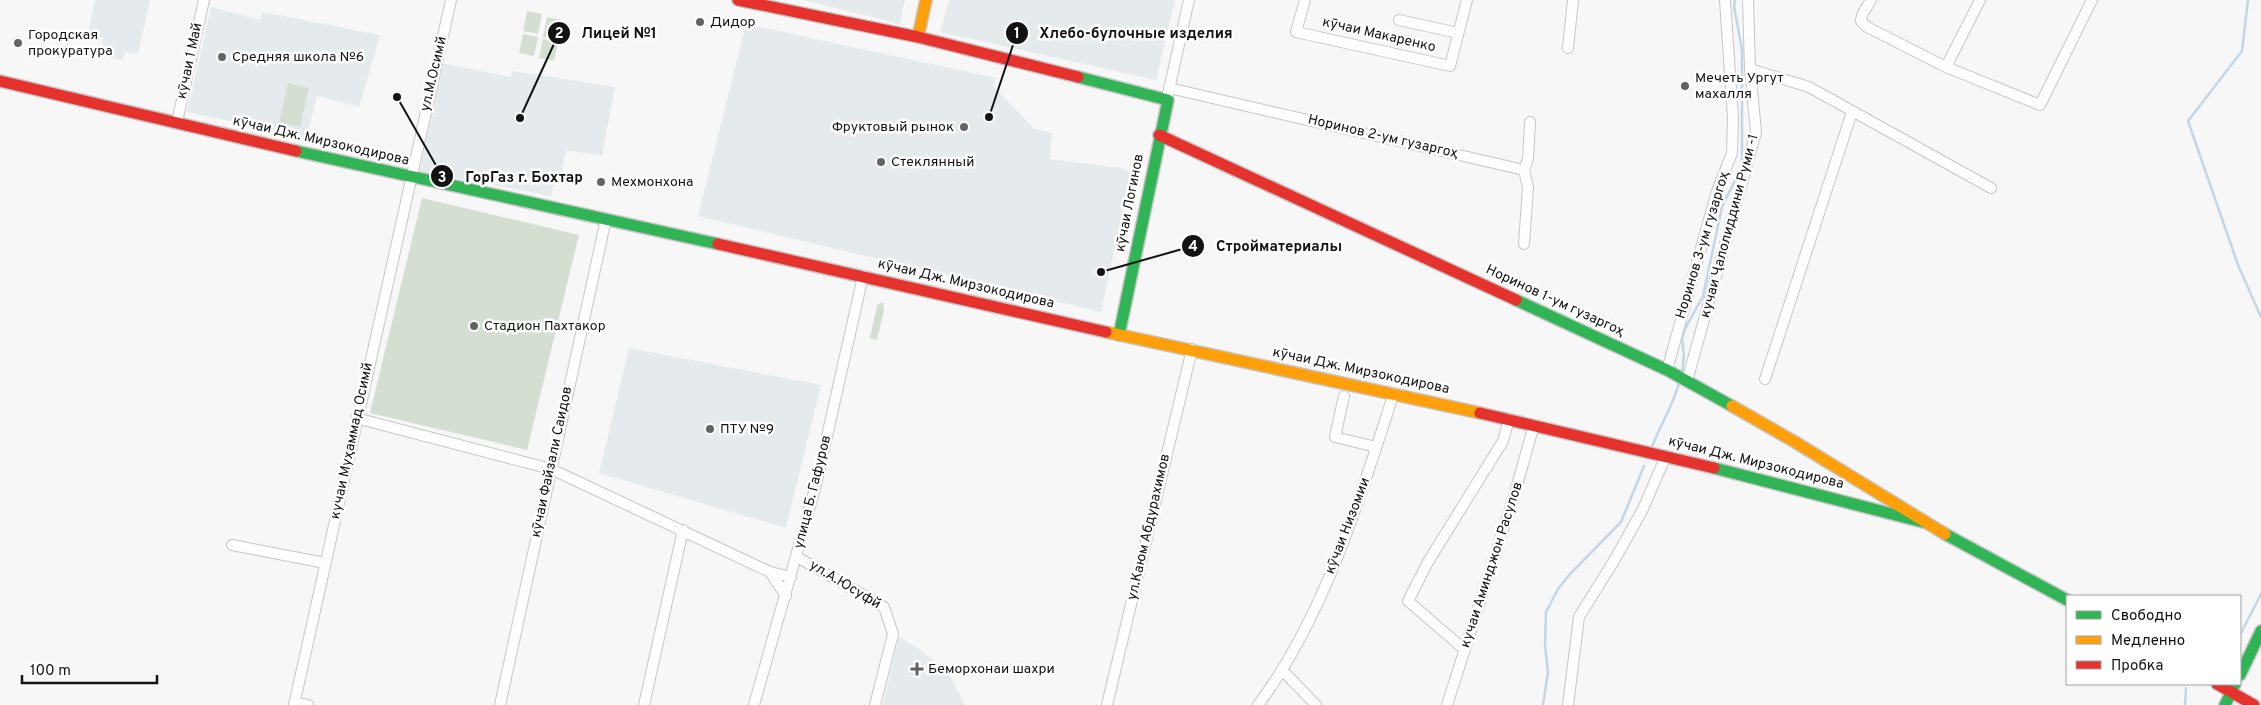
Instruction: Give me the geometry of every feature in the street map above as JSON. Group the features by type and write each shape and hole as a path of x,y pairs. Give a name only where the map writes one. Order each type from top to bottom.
{"street":[{"name":"кӯчаи 1 Май","path":"176,122 204,0"},
{"name":"ул.М.Осимй","path":"411,177 451,0"},
{"path":"738,0 918,37 1168,100"},
{"path":"918,37 926,0"},
{"path":"1159,135 1189,0"},
{"name":"кӯчаи Макаренко","path":"1305,0 1296,32 1450,66 1467,0"},
{"path":"1568,48 1573,0"},
{"name":"Норинов 3-ум гузаргоҳ","path":"1678,376 1716,191 1732,153 1733,118 1725,0"},
{"name":"кучаи Ҷалолиддини Руми -1","path":"1678,376 1756,132 1750,69 1748,0"},
{"path":"1871,0 1862,15 1862,21 1867,27 1946,67 2040,106 2092,0"},
{"path":"1946,67 1980,0"},
{"path":"1400,20 1458,33"},
{"path":"1750,69 1808,87 1990,188"},
{"name":"кӯчаи Дж. Мирзокодирова","path":"0,80 411,177 863,276 1119,335 1192,349 1509,419 1666,456 1923,522"},
{"name":"Норинов 2-ум гузаргоҳ","path":"1169,88 1524,170"},
{"path":"1765,379 1852,112"},
{"path":"1524,244 1528,187 1524,170 1528,159 1530,122"},
{"name":"Норинов 1-ум гузаргоҳ","path":"1159,135 1678,376 1796,442 1923,522"},
{"name":"кӯчаи Логинов","path":"1119,335 1159,135"},
{"name":"кучаи Муҳаммад Осимй","path":"294,703 411,177"},
{"name":"кӯчаи Файзали Саидов","path":"500,705 606,219"},
{"name":"улица Б. Гафуров","path":"754,705 816,485 863,276"},
{"name":"ул.Каюм Абдурахимов","path":"1107,705 1192,349"},
{"name":"кӯчаи Низомии","path":"1258,705 1282,670 1339,556 1394,393"},
{"path":"1344,396 1335,437 1376,447"},
{"path":"356,418 551,469 770,572 791,577"},
{"path":"1465,650 1408,601 1428,562 1503,441 1509,419"},
{"name":"кучаи Аминджон Расулов","path":"1447,705 1514,496 1534,425"},
{"path":"1568,705 1579,617 1642,511 1666,456"},
{"path":"1923,522 2066,599"},
{"path":"644,705 683,530"},
{"path":"232,545 325,563"},
{"name":"ул.А.Юсуфй","path":"797,557 884,607 893,634 875,705"},
{"path":"770,572 786,596"},
{"path":"2241,672 2261,632"},
{"path":"1282,670 1316,705"},
{"path":"2225,705 2233,688 2254,705"},
{"path":"294,703 308,705"}],"shaded area":[{"path":"95,0 150,0 138,54 125,52 123,60 102,57 103,38 88,34"},
{"path":"803,0 905,0 900,24"},
{"path":"949,0 1175,0 1156,80 940,32"},
{"path":"211,7 260,20 263,12 380,35 359,107 317,96 306,138 187,112"},
{"path":"527,11 542,14 538,34 523,31"},
{"path":"547,17 562,20 558,39 543,37"},
{"path":"746,24 996,78 994,87 1034,129 1052,133 1050,159 1121,168 1131,173 1101,312 698,216"},
{"path":"523,34 538,37 534,56 519,53"},
{"path":"543,39 558,42 554,61 539,58"},
{"path":"442,63 510,77 513,71 615,87 602,156 566,150 560,182 554,181 551,196 420,171"},
{"path":"288,83 309,88 300,127 279,123"},
{"path":"422,198 579,235 527,450 370,413"},
{"path":"883,302 884,310 877,340 870,338 877,305"},
{"name":"ПТУ №9","path":"629,348 821,385 786,528 599,473"},
{"name":"Беморхонаи шахри","path":"899,637 919,649 950,675 965,705 883,705"}],"waterway":[{"path":"1682,373 1684,355 1682,338 1703,296 1722,207 1742,166 1742,49 1734,7 1735,0"},
{"path":"2248,0 2242,51 2188,121 2238,265 2261,317"},
{"path":"1652,447 1679,383"},
{"path":"1543,705 1548,672 1545,645 1546,612 1558,589 1570,574 1621,522 1644,466"},
{"path":"2241,633 2261,594"},
{"path":"2185,705 2186,688"}],"traffic: fast":[{"path":"1078,77 1168,100 1119,335"},
{"path":"296,151 718,244"},
{"path":"1516,300 1667,370 1732,406"},
{"path":"1714,468 1923,522"},
{"path":"1945,534 2066,599"},
{"path":"2241,673 2261,631"},
{"path":"2225,705 2235,685"}],"traffic: slow":[{"path":"918,37 926,0"},
{"path":"1106,332 1480,413"},
{"path":"1732,406 1795,442 1945,534"}],"traffic: jam":[{"path":"738,0 918,37 1078,77"},
{"path":"0,81 296,151"},
{"path":"1159,135 1516,300"},
{"path":"718,244 1106,332"},
{"path":"1480,413 1714,468"},
{"path":"2219,685 2254,705"}],"place":[{"name":"Дидор","path":"700,22"},
{"name":"Городская прокуратура","path":"18,43"},
{"name":"Средняя школа №6","path":"222,57"},
{"name":"Мечеть Ургут махалля","path":"1685,86"},
{"name":"ГорГаз г. Бохтар","path":"397,97"},
{"name":"Хлебо-булочные изделия","path":"989,117"},
{"name":"Лицей №1","path":"520,118"},
{"name":"Фруктовый рынок","path":"964,127"},
{"name":"Стеклянный","path":"881,162"},
{"name":"Мехмонхона","path":"601,182"},
{"name":"Стройматериалы","path":"1101,272"},
{"name":"Стадион Пахтакор","path":"474,326"},
{"name":"ПТУ №9","path":"710,429"},
{"name":"Беморхонаи шахри","path":"917,669"}]}
